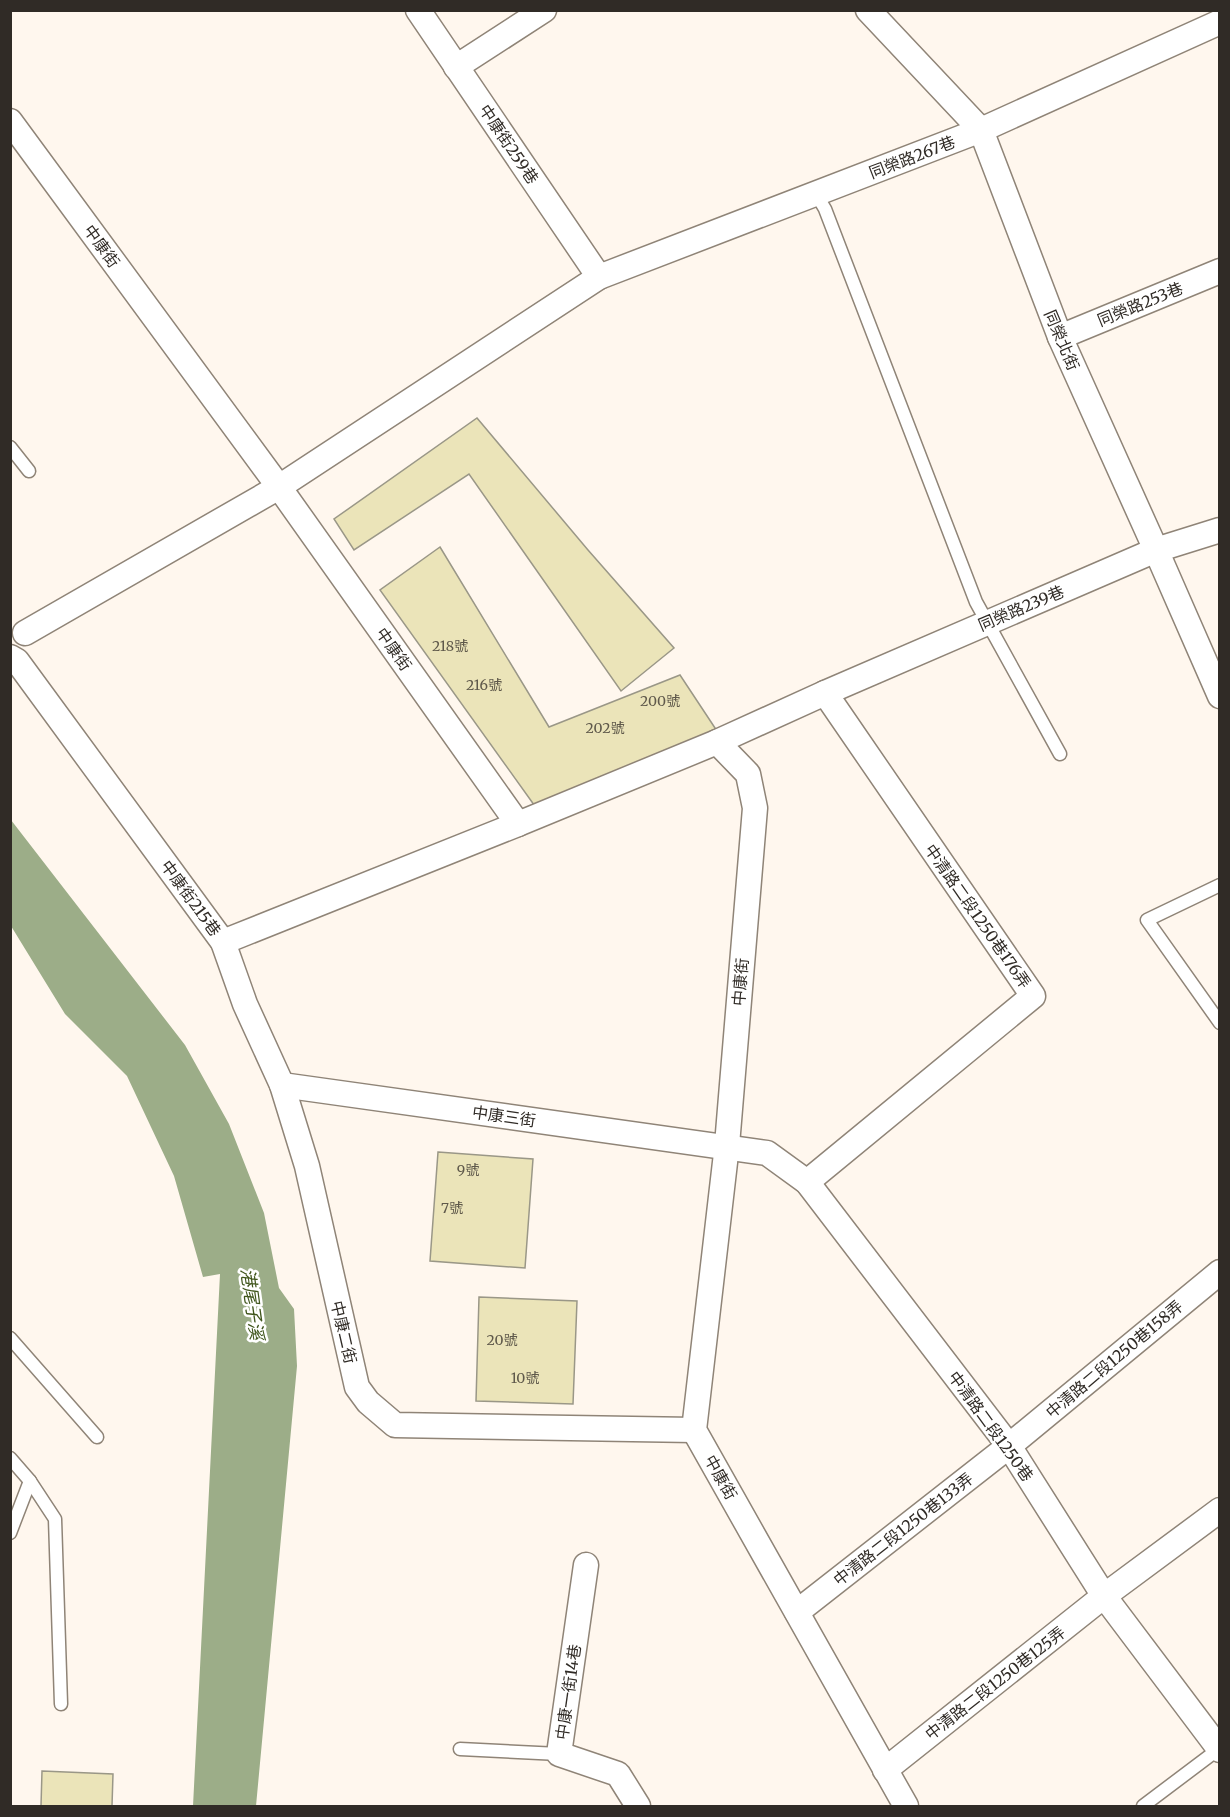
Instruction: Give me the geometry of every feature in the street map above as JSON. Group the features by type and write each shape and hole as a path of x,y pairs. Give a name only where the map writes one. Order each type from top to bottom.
{"street":[{"name":"中康街259巷","path":"418,10 599,277"},
{"path":"456,67 544,10"},
{"name":"同榮北街","path":"868,10 981,130 1060,337 1220,696"},
{"name":"同榮路267巷","path":"599,277 981,130 1220,22"},
{"name":"中康街","path":"10,121 279,488 518,824"},
{"name":"同榮路253巷","path":"1060,337 1220,271"},
{"path":"25,633 279,488 599,277"},
{"name":"同榮路239巷","path":"825,693 1156,550 1220,530"},
{"name":"中康街215巷","path":"10,657 17,661 223,942 518,824"},
{"path":"518,824 717,742 825,693"},
{"name":"中清路二段1250巷176弄","path":"807,1182 1033,996 825,693"},
{"name":"中康街","path":"717,742 748,774 755,808 727,1146 694,1430 906,1806"},
{"name":"中康二街","path":"223,942 245,1004 282,1085 307,1166 357,1387 368,1402 394,1425 694,1430"},
{"name":"中康三街","path":"282,1085 727,1146"},
{"name":"中清路二段1250巷","path":"727,1146 767,1152 807,1182 1009,1446 1104,1596 1219,1749"},
{"name":"中清路二段1250巷158弄","path":"1009,1446 1220,1272"},
{"name":"中清路二段1250巷133弄","path":"797,1612 1009,1446"},
{"name":"中清路二段1250巷125弄","path":"885,1770 1104,1596 1220,1510"},
{"name":"中康一街14巷","path":"586,1565 559,1754 618,1774 638,1806"}],"lane":[{"path":"816,194 825,209 976,602 1060,754"},
{"path":"10,447 29,471"},
{"path":"1220,885 1147,920 1220,1023"},
{"path":"10,1338 97,1437"},
{"path":"10,1458 30,1481 55,1519 61,1704"},
{"path":"10,1533 30,1481"},
{"path":"460,1749 559,1754"},
{"path":"1143,1806 1219,1749"}],"water":[{"name":"港尾子溪","path":"11,820 185,1045 229,1124 264,1213 279,1288 294,1309 297,1366 256,1806 193,1806 220,1274 203,1277 174,1176 127,1076 65,1014 11,926"}],"building":[{"path":"477,418 674,648 621,691 469,474 354,550 334,519"},
{"path":"440,547 549,727 680,675 717,731 537,809 380,590"},
{"path":"438,1152 533,1159 525,1268 430,1261"},
{"path":"479,1297 577,1301 573,1404 476,1401"},
{"path":"42,1771 113,1774 112,1806 41,1806"}]}
